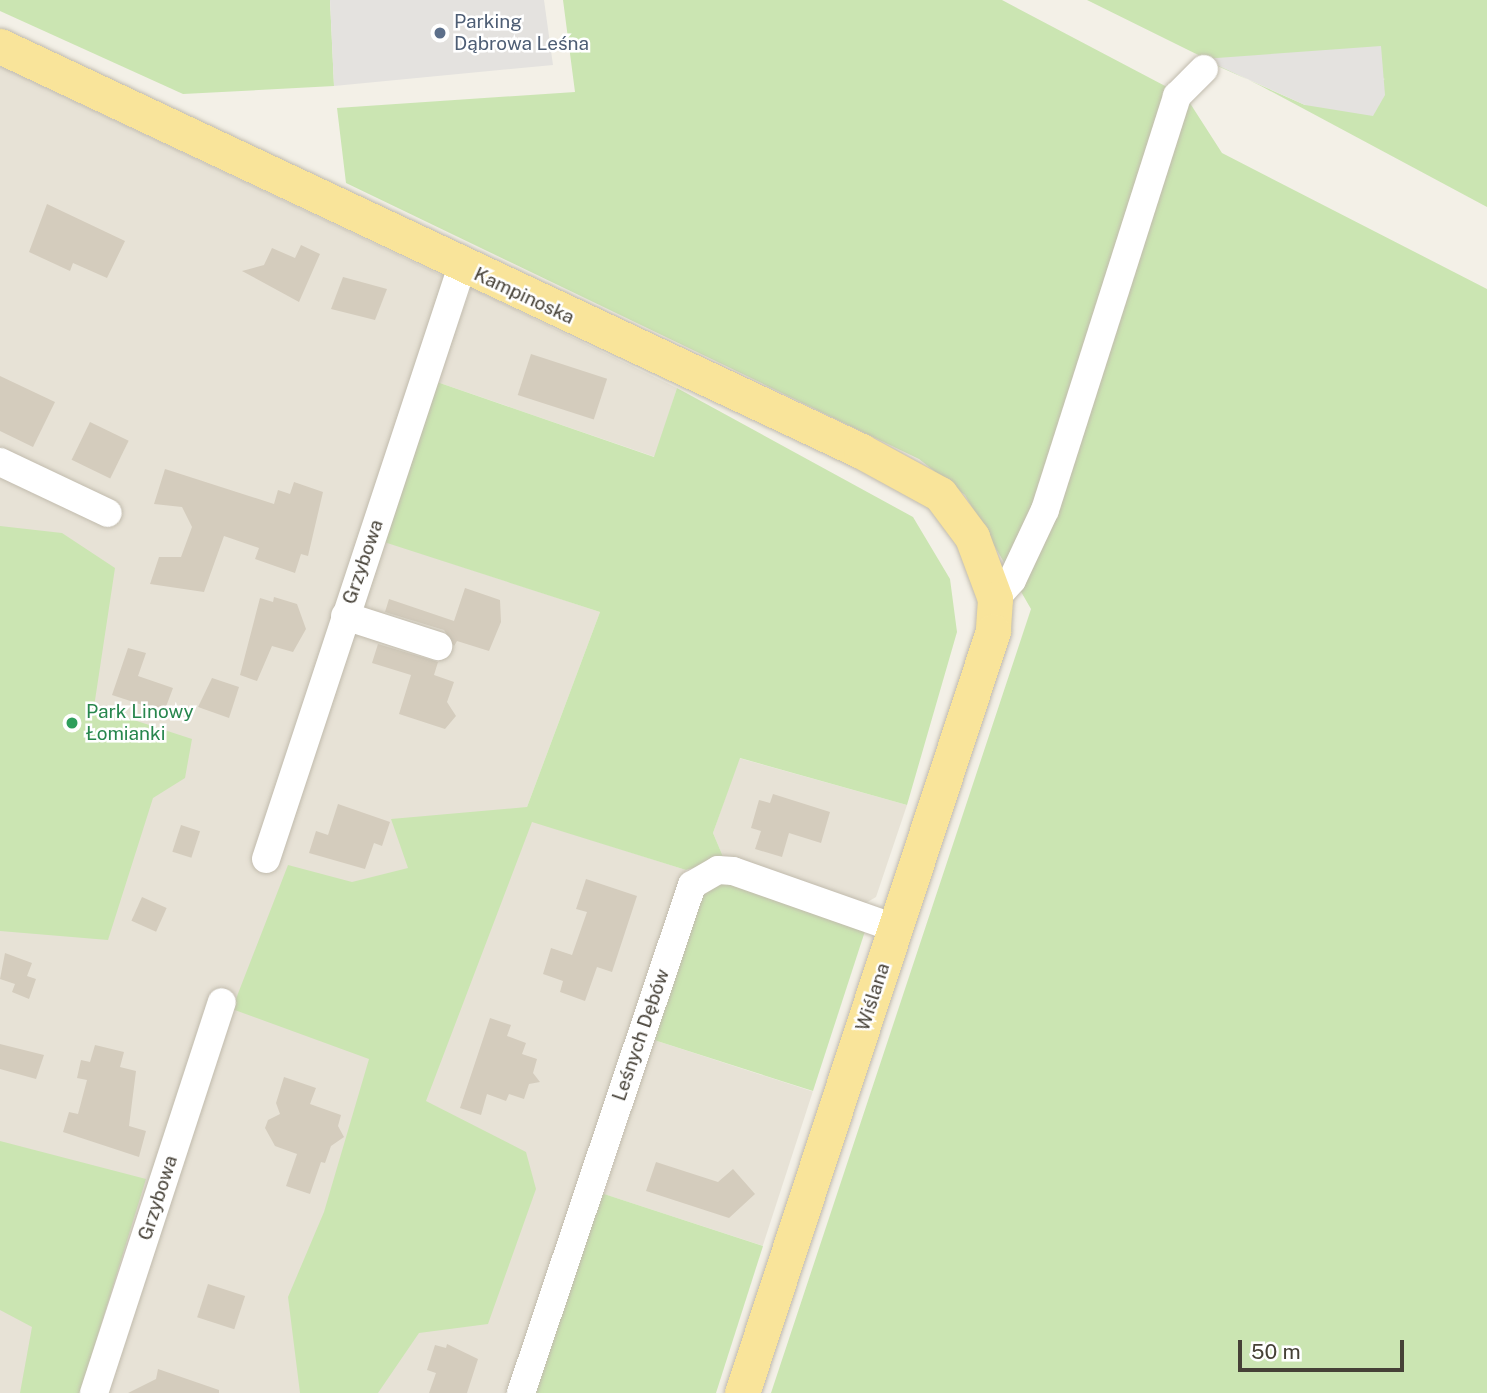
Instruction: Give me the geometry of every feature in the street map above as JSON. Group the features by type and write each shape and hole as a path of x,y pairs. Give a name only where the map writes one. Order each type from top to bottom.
{"main road":[{"name":"Kampinoska","path":"0,46 940,494 972,537 995,598"},
{"name":"Wiślana","path":"742,1393 993,631 995,598"}],"street":[{"path":"995,598 1012,580 1045,510 1177,96 1204,69"},
{"name":"Grzybowa","path":"266,859 462,266"},
{"path":"0,462 108,513"},
{"path":"345,616 438,646"},
{"name":"Leśnych Dębów","path":"521,1393 692,885 718,870 733,870 895,928"},
{"name":"Grzybowa","path":"94,1393 222,1002"}],"shaded area":[{"name":"Parking Dąbrowa Leśna","path":"330,0 544,0 553,65 334,86"},
{"path":"1381,46 1385,95 1373,116 1305,105 1203,59"},
{"path":"0,66 447,278 368,505 384,541 600,612 527,807 532,821 686,870 507,1393 0,1393"},
{"path":"471,288 677,388 655,457 437,382"},
{"path":"739,758 907,805 876,897 864,904 724,859 713,833"},
{"path":"654,1040 813,1092 763,1246 604,1194"}],"green space":[{"path":"0,0 330,0 334,86 183,94 0,11"},
{"path":"563,0 1002,0 1186,97 1222,153 1487,289 1487,1393 771,1393 1031,609 965,495 919,459 346,183 337,108 575,92"},
{"path":"1087,0 1487,0 1487,207 1249,80 1305,105 1385,79 1273,55 1208,60"},
{"path":"437,382 654,457 677,388 913,517 950,579 957,632 907,805 740,758 713,833 724,859 686,870 532,822 426,1101 526,1152 536,1189 488,1324 419,1333 378,1393 300,1393 288,1297 324,1212 369,1059 232,1009 288,865 352,882 408,868 391,819 527,807 600,612 384,542"},
{"name":"Park Linowy Łomianki","path":"0,526 62,533 115,568 94,707 192,739 185,778 153,798 108,940 0,931"},
{"path":"713,879 866,928 813,1091 654,1040 700,883"},
{"path":"0,1141 146,1179 80,1393 20,1393 32,1327 0,1310"},
{"path":"598,1192 763,1246 716,1393 532,1393"}],"building":[{"path":"47,204 125,241 107,278 73,263 70,271 29,252"},
{"path":"301,245 320,254 299,302 242,271 264,265 272,248 295,258"},
{"path":"343,277 387,289 375,320 331,309"},
{"path":"531,354 607,379 594,420 518,395"},
{"path":"0,376 55,402 33,447 0,431"},
{"path":"90,422 129,441 110,479 72,460"},
{"path":"165,469 274,504 278,490 290,494 294,482 323,492 308,556 301,554 295,573 255,559 259,548 224,536 204,592 150,584 159,557 181,557 192,527 182,507 154,504"},
{"path":"465,588 500,600 501,622 489,651 457,641 454,646 444,630 385,612 389,599 454,621"},
{"path":"274,597 297,604 306,629 293,652 272,646 257,681 240,675 260,598 273,602"},
{"path":"378,644 438,662 434,675 454,682 447,702 456,716 445,729 399,714 411,675 372,663"},
{"path":"128,648 146,653 138,676 173,688 164,712 112,695"},
{"path":"212,678 239,687 229,718 198,707"},
{"path":"773,794 830,812 821,843 789,833 782,857 755,849 761,831 751,828 759,800 770,803"},
{"path":"338,804 390,822 382,846 374,843 365,869 309,853 316,831 328,835"},
{"path":"181,825 200,831 191,858 172,852"},
{"path":"586,879 637,896 612,972 597,967 585,1001 560,992 563,981 543,974 551,948 572,955 587,912 576,909"},
{"path":"142,897 167,908 156,932 131,921"},
{"path":"5,953 32,963 27,976 36,979 29,999 12,992 15,984 0,979"},
{"path":"490,1018 511,1025 507,1036 526,1043 522,1054 537,1059 533,1073 540,1082 529,1084 524,1099 509,1094 506,1101 487,1094 481,1115 460,1108"},
{"path":"0,1044 44,1055 36,1079 0,1069"},
{"path":"95,1045 124,1052 120,1067 136,1071 129,1126 146,1131 139,1157 63,1132 69,1112 78,1114 87,1080 77,1078 81,1060 90,1062"},
{"path":"284,1077 316,1088 310,1104 341,1115 338,1126 344,1137 331,1146 325,1163 321,1162 310,1194 286,1186 297,1154 275,1146 265,1128 268,1120 280,1114 276,1103"},
{"path":"656,1162 718,1182 733,1169 755,1194 729,1218 646,1191"},
{"path":"208,1284 245,1296 234,1329 197,1317"},
{"path":"447,1344 478,1359 467,1393 429,1393 436,1373 427,1370 435,1345 446,1348"},
{"path":"158,1369 219,1390 219,1393 128,1393 156,1379"}],"place":[{"name":"Parking Dąbrowa Leśna","path":"440,33"},
{"name":"Park Linowy Łomianki","path":"72,723"}]}
